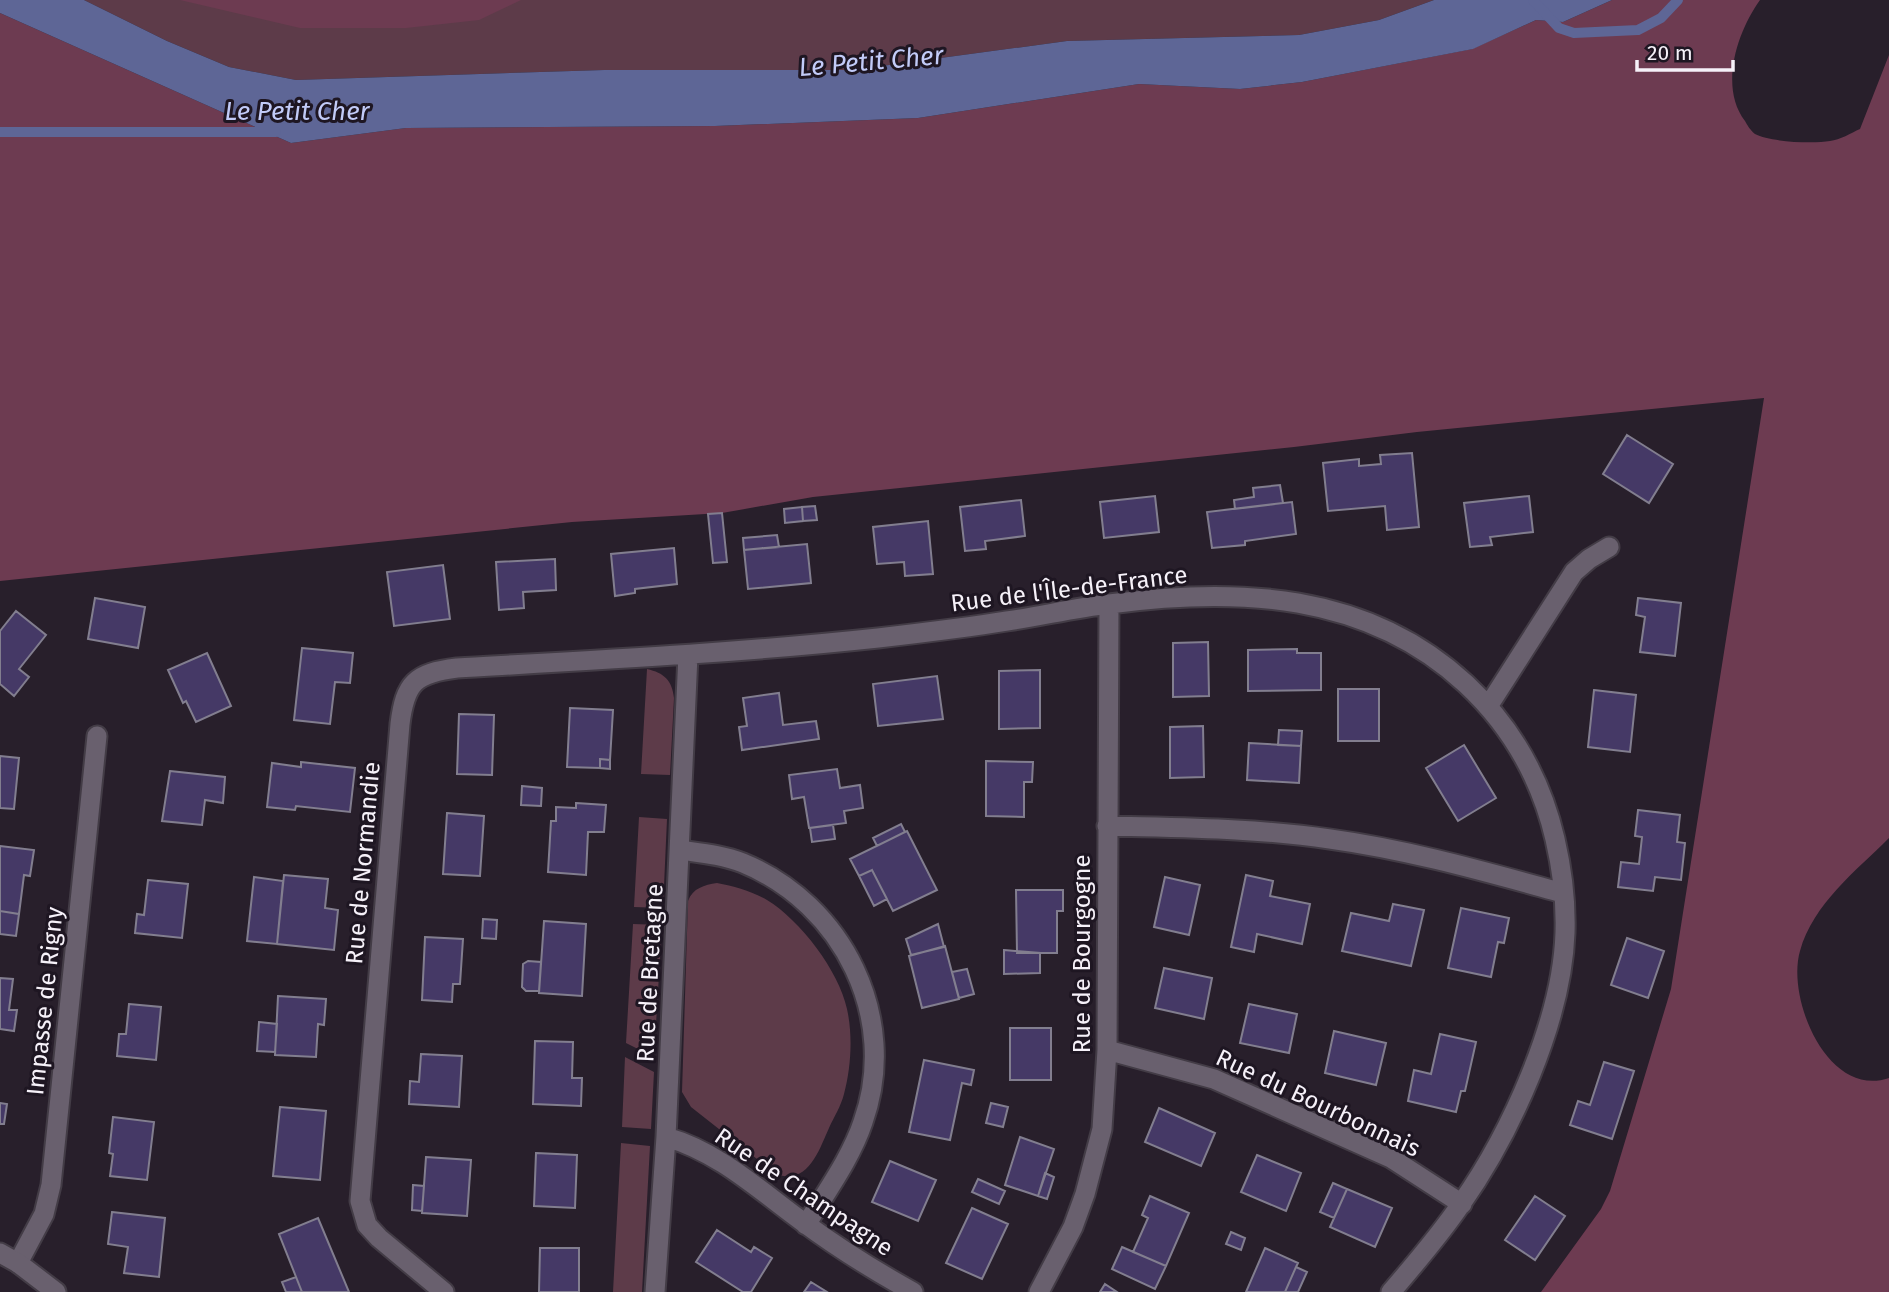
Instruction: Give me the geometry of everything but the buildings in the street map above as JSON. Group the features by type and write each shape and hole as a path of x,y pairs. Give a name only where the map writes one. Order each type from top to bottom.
{"street":[{"path":"1489,705 1574,572 1609,547"},
{"name":"Rue de l'Île-de-France","path":"688,655 914,634 1109,604 1224,596 1307,603 1380,626 1417,646 1452,671 1489,705 1518,746 1550,816 1563,893 1564,935 1560,971 1536,1062 1497,1146 1462,1204 1391,1292"},
{"name":"Rue de Bourgogne","path":"1039,1292 1073,1227 1095,1162 1102,1129 1107,1050 1109,604"},
{"name":"Rue de Bretagne","path":"655,1292 666,1137 688,655"},
{"name":"Rue de Normandie","path":"444,1292 379,1238 367,1224 360,1201 400,724 407,690 421,677 435,671 688,655"},
{"name":"Impasse de Rigny","path":"18,1263 44,1214 51,1185 97,736"},
{"path":"1107,826 1276,833 1330,839 1448,862 1563,893"},
{"path":"680,850 740,862 766,874 810,904 834,933 862,986 871,1021 874,1059 870,1098 853,1146 806,1224"},
{"name":"Rue du Bourbonnais","path":"1107,1050 1214,1079 1391,1158 1462,1204"},
{"name":"Rue de Champagne","path":"666,1137 717,1158 806,1224 913,1292"},
{"path":"0,1253 56,1292"}],"shaded area":[{"path":"84,0 1434,0 1379,20 1299,35 1067,41 852,70 604,70 296,80 229,67 167,41"},
{"path":"180,0 521,0 479,20 406,28 300,28"},
{"path":"1612,0 1760,0 1738,43 1732,76 1733,92 1737,107 1751,130 1771,139 1823,142 1838,139 1860,129 1889,55 1889,838 1825,903 1806,934 1797,971 1799,994 1806,1018 1816,1040 1830,1060 1847,1074 1867,1081 1889,1078 1889,1292 1541,1292 1601,1209 1610,1191 1671,989 1764,398 1417,432 813,497 722,513 572,522 0,581 0,13 291,143 406,128 715,126 918,118 1139,84 1240,89 1302,82 1472,49 1536,20 1563,22"},
{"path":"647,669 666,678 673,692 670,775 641,774"},
{"path":"639,817 667,819 663,908 634,907"},
{"path":"717,883 742,889 780,909 805,933 827,963 843,994 850,1030 850,1052 843,1098 811,1164 796,1175 776,1174 691,1107 682,1092 688,901 700,888"},
{"path":"633,924 662,925 654,1057 626,1043"},
{"path":"625,1057 654,1072 651,1129 622,1127"},
{"path":"621,1143 650,1146 642,1292 613,1292"}],"water":[{"name":"Le Petit Cher","path":"0,0 84,0 167,41 229,67 296,80 604,70 852,70 1067,41 1299,35 1379,20 1434,0 1612,0 1563,22 1536,20 1473,49 1302,82 1240,89 1139,84 918,118 715,126 406,128 291,143 0,13"}],"waterway":[{"path":"1533,0 1559,28 1574,33 1638,30 1661,18 1678,0"},
{"path":"0,132 276,132"}]}
